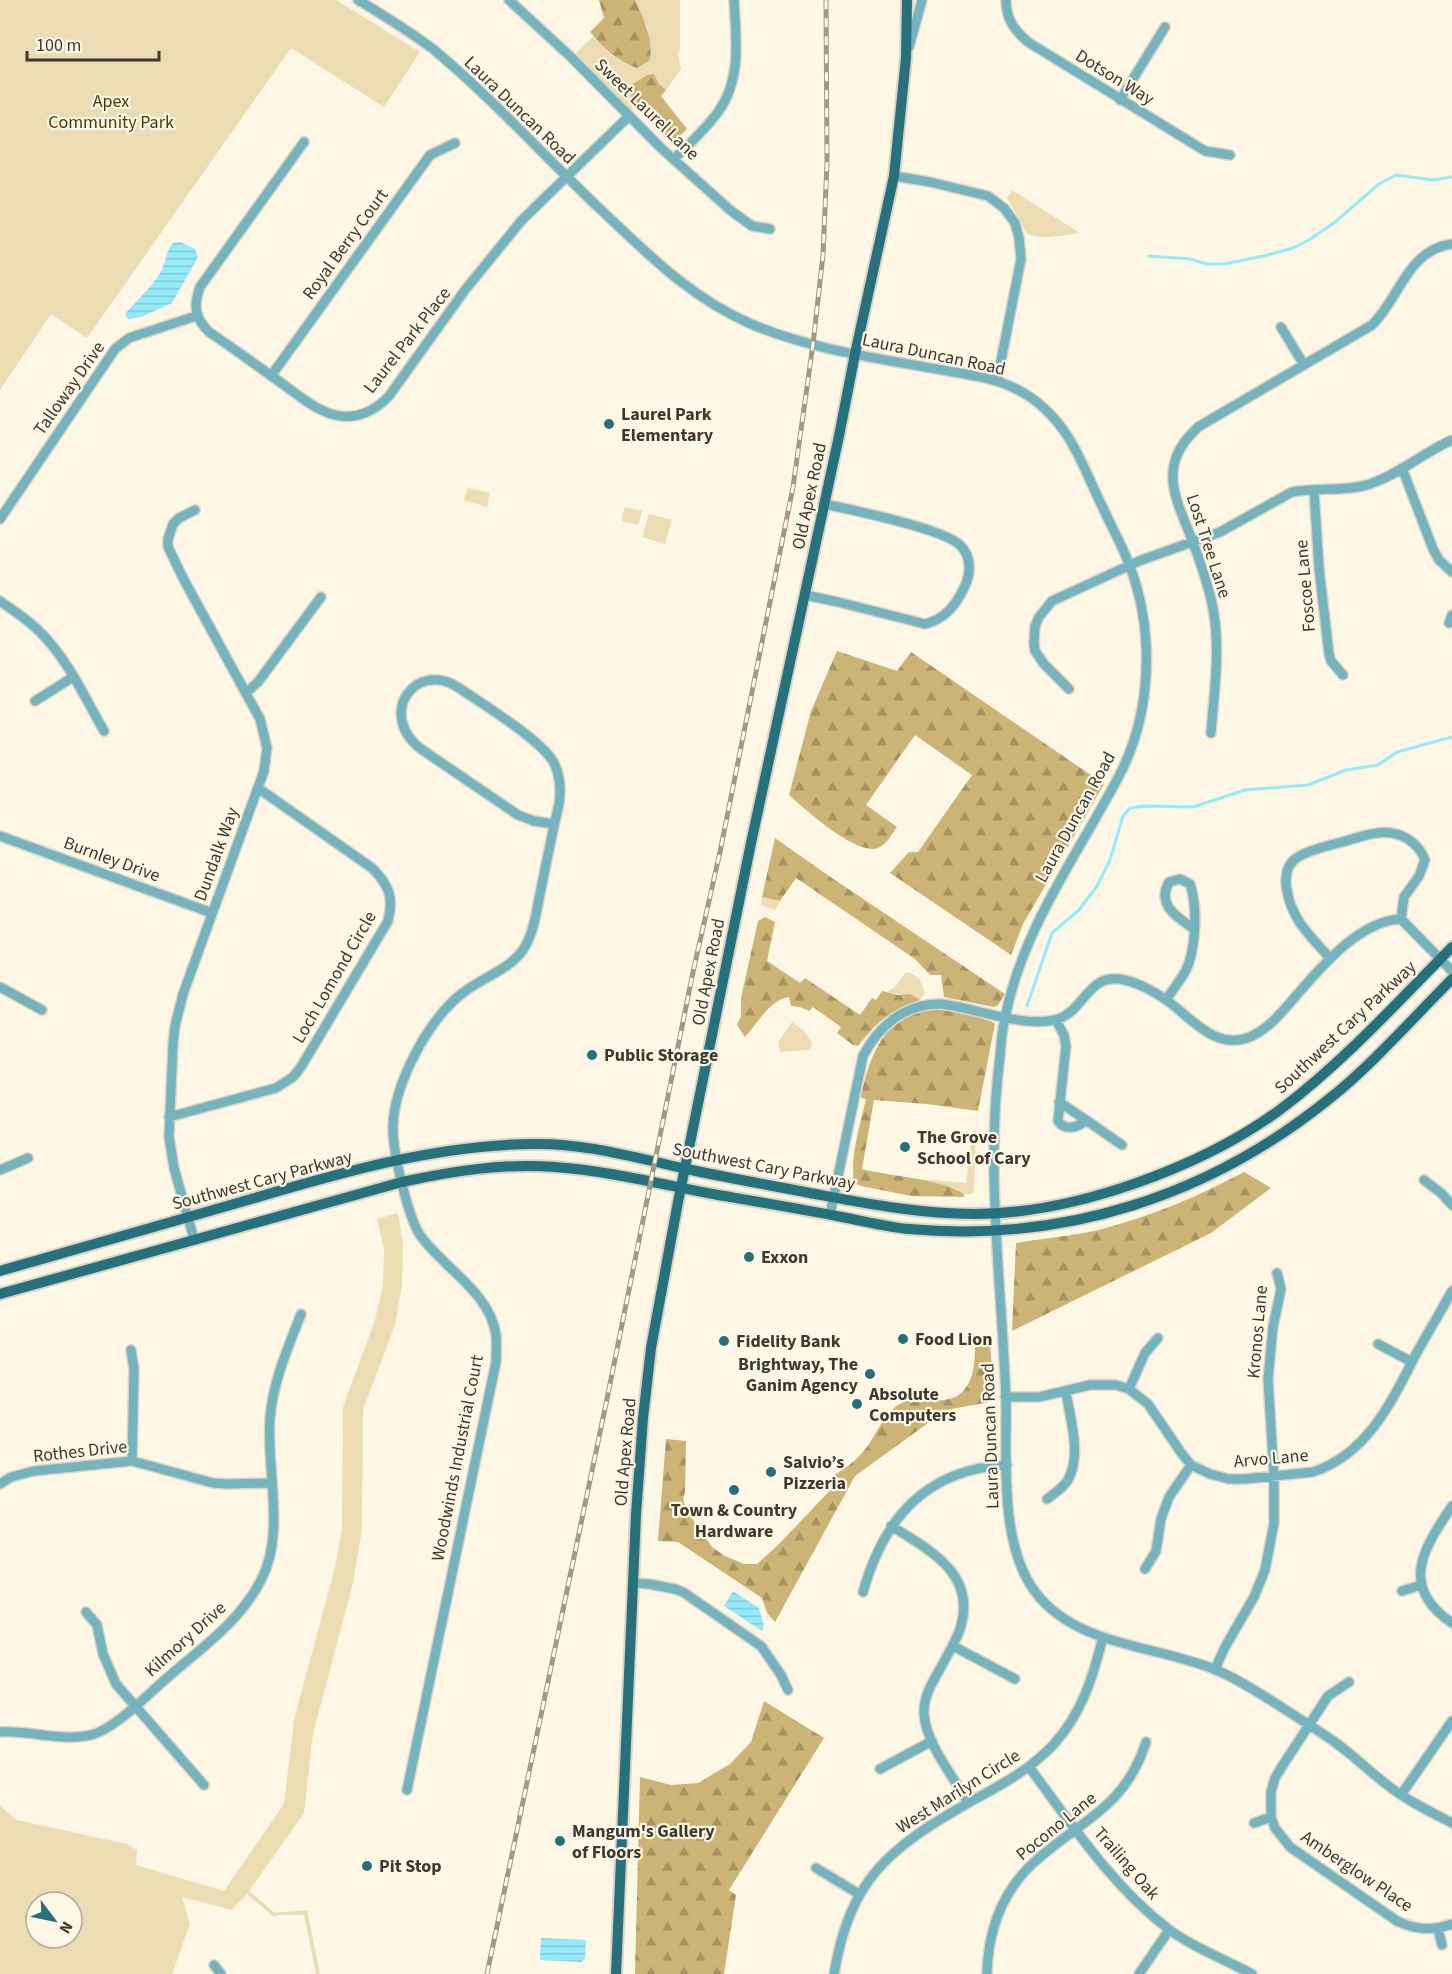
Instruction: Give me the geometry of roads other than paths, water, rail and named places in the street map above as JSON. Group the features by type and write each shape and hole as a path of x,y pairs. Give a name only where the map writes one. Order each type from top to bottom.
{"main road":[{"name":"Old Apex Road","path":"616,1974 633,1583 643,1419 650,1359 681,1188 751,843 894,176 906,58 907,0"},
{"name":"Southwest Cary Parkway","path":"0,1271 293,1187 398,1160 459,1149 504,1145 559,1144 616,1153 685,1169 919,1212 995,1213 1071,1202 1126,1187 1180,1166 1228,1143 1279,1110 1315,1081 1410,992 1452,947"},
{"name":"Southwest Cary Parkway","path":"0,1294 402,1182 454,1171 532,1166 572,1168 615,1174 907,1229 997,1231 1071,1222 1135,1205 1189,1186 1239,1161 1294,1125 1331,1097 1452,979"}],"street":[{"name":"Laura Duncan Road","path":"358,0 429,47 485,97 668,274 718,308 772,332 855,354 997,381 1038,402 1067,435 1130,565 1140,598 1146,655 1143,699 1133,743 1120,774 1039,917 1024,954 1005,1017 993,1123 995,1213 1013,1543 1025,1577 1040,1598 1068,1621 1103,1637 1170,1654 1215,1669 1246,1685 1335,1743 1401,1795 1452,1822"},
{"name":"Sweet Laurel Lane","path":"509,0 571,57 674,159 740,219 752,226 770,229"},
{"path":"674,159 711,121 732,86 737,57 734,0"},
{"path":"906,58 922,0"},
{"name":"Dotson Way","path":"1006,0 1008,18 1017,33 1045,53 1205,151 1230,155"},
{"path":"1120,99 1165,27"},
{"name":"Laurel Park Place","path":"196,316 209,332 312,404 334,415 365,413 381,404 389,396 465,290 522,220 629,116"},
{"path":"196,316 195,305 200,287 304,142"},
{"name":"Royal Berry Court","path":"272,376 430,155 455,143"},
{"path":"894,176 988,196 1004,208 1015,223 1021,258 997,381"},
{"name":"Lost Tree Lane","path":"1211,733 1216,631 1208,585 1174,491 1175,461 1184,441 1198,427 1372,325 1386,309 1419,259 1436,248 1452,244"},
{"name":"Talloway Drive","path":"0,519 115,348 129,338 196,316"},
{"path":"1281,327 1304,365"},
{"path":"1069,689 1044,664 1035,651 1034,636 1039,617 1052,601 1130,565 1230,527 1286,495 1303,490 1359,487 1372,484 1452,440"},
{"path":"1402,468 1433,549 1439,560 1452,572"},
{"name":"Foscoe Lane","path":"1314,490 1329,654 1331,661 1343,675"},
{"path":"805,596 925,624 942,618 950,611 969,578 969,563 964,550 948,537 880,517 824,504"},
{"name":"Dundalk Way","path":"194,1239 174,1168 170,1145 169,1118 173,1044 179,1008 267,758 266,739 260,719 168,547 173,524 178,518 195,510"},
{"path":"247,692 258,682 321,597"},
{"path":"0,601 42,633 73,678 104,731"},
{"path":"35,701 73,678"},
{"name":"Woodwinds Industrial Court","path":"407,1790 495,1362 496,1346 493,1324 483,1305 420,1235 411,1216 402,1182 393,1123 401,1083 444,1010 464,992 515,959 528,942 532,933 559,804 560,780 554,764 540,746 452,683 430,679 417,684 411,690 406,696 400,715 401,724 409,739 518,815 534,821 554,824"},
{"name":"Loch Lomond Circle","path":"169,1118 276,1088 293,1077 388,921 391,900 386,883 380,876 372,868 258,788"},
{"path":"1330,958 1301,924 1288,894 1287,870 1298,857 1314,850 1371,834 1385,832 1404,837 1417,847 1425,860 1423,869 1404,897 1401,919"},
{"name":"Burnley Drive","path":"0,836 212,913"},
{"path":"1166,1000 1181,979 1189,962 1194,929 1190,884 1180,879 1169,882 1165,891 1167,907 1176,917 1194,929"},
{"path":"830,1215 863,1056 885,1025 894,1017 914,1008 931,1004 952,1005 1005,1017 1041,1022 1056,1020 1070,1012 1094,987 1114,978 1131,982 1166,1000 1215,1037 1224,1040 1245,1039 1266,1028 1278,1017 1330,958 1378,923 1389,919 1401,919 1452,971"},
{"path":"0,987 42,1010"},
{"path":"1056,1020 1064,1035 1066,1046 1058,1121 1061,1125 1068,1127 1082,1125 1086,1120"},
{"path":"1059,1102 1122,1145"},
{"path":"0,1170 28,1158"},
{"path":"1424,1180 1452,1205"},
{"name":"Kronos Lane","path":"1215,1669 1254,1597 1264,1570 1274,1523 1274,1477 1268,1378 1273,1327 1281,1289 1277,1273"},
{"name":"Arvo Lane","path":"1191,1465 1210,1474 1229,1479 1313,1473 1333,1464 1371,1431 1385,1412 1452,1291"},
{"name":"Kilmory Drive","path":"0,1732 71,1737 90,1735 109,1727 236,1618 256,1590 267,1567 272,1540 270,1420 272,1397 276,1378 301,1314"},
{"path":"1129,1389 1145,1353 1158,1338"},
{"path":"1378,1344 1412,1362"},
{"path":"130,1350 134,1369 132,1461"},
{"path":"1005,1397 1039,1397 1104,1384 1116,1384 1140,1396 1156,1413 1191,1465 1175,1486 1164,1509 1156,1551 1145,1569"},
{"path":"1047,1499 1060,1490 1068,1479 1073,1463 1073,1435 1066,1392"},
{"name":"Rothes Drive","path":"0,1484 18,1474 34,1471 132,1461 213,1483 271,1483"},
{"path":"863,1592 874,1556 891,1526 902,1512 924,1492 970,1469 1007,1465"},
{"path":"1452,1506 1429,1541 1421,1566 1421,1585 1431,1603 1442,1616 1452,1623"},
{"path":"891,1526 937,1555 951,1569 960,1587 964,1608 961,1626 932,1684 925,1703 925,1719 932,1742 968,1803"},
{"path":"633,1583 668,1586 683,1592 747,1636 761,1646 769,1656 788,1690"},
{"path":"1402,1591 1421,1585"},
{"path":"86,1612 97,1624 103,1654 116,1684 204,1785"},
{"name":"West Marilyn Circle","path":"834,1974 841,1935 860,1894 880,1866 914,1836 1029,1767 1055,1743 1080,1707 1088,1689 1103,1637"},
{"path":"952,1646 1015,1679"},
{"path":"1254,1823 1271,1818 1270,1798 1275,1778 1328,1696 1349,1682"},
{"path":"1401,1795 1452,1721"},
{"path":"880,1768 932,1742"},
{"name":"Pocono Lane","path":"987,1974 988,1948 992,1932 1004,1901 1013,1886 1040,1857 1112,1801 1137,1767 1146,1742"},
{"name":"Trailing Oak","path":"1029,1767 1127,1893 1169,1929 1207,1952 1252,1974"},
{"name":"Amberglow Place","path":"1271,1818 1275,1828 1290,1847 1397,1921 1418,1928 1438,1929 1452,1924"},
{"path":"816,1868 860,1894"},
{"path":"1139,1974 1169,1929"},
{"path":"1438,1929 1442,1945"},
{"path":"214,1965 221,1974"}],"water":[{"path":"180,242 195,249 198,257 172,303 141,317 128,319 125,314 156,279 170,247 173,243"},
{"path":"733,1591 759,1608 764,1626 762,1631 724,1606"},
{"path":"541,1938 586,1940 585,1959 581,1962 540,1960"}],"waterway":[{"path":"1149,256 1190,259 1207,264 1224,264 1264,256 1293,248 1309,240 1335,222 1379,184 1396,175 1433,180 1452,177"},
{"path":"1027,1006 1052,933 1079,910 1097,886 1110,860 1123,816 1130,808 1193,807 1245,790 1308,785 1346,770 1378,765 1397,752 1452,737"}],"railway":[{"path":"487,1974 693,972 720,852 793,487 823,255 827,163 826,0"}],"place":[{"name":"Laurel Park Elementary","path":"609,424"},
{"name":"Public Storage","path":"592,1055"},
{"name":"The Grove School of Cary","path":"905,1147"},
{"name":"Exxon","path":"749,1257"},
{"name":"Food Lion","path":"903,1339"},
{"name":"Fidelity Bank","path":"724,1341"},
{"name":"Brightway, The Ganim Agency","path":"870,1374"},
{"name":"Absolute Computers","path":"857,1404"},
{"name":"Salvio’s Pizzeria","path":"771,1472"},
{"name":"Town & Country Hardware","path":"734,1490"},
{"name":"Mangum's Gallery of Floors","path":"560,1841"},
{"name":"Pit Stop","path":"367,1866"}],"park label":[{"name":"Apex Community Park","path":"111,111"}]}
